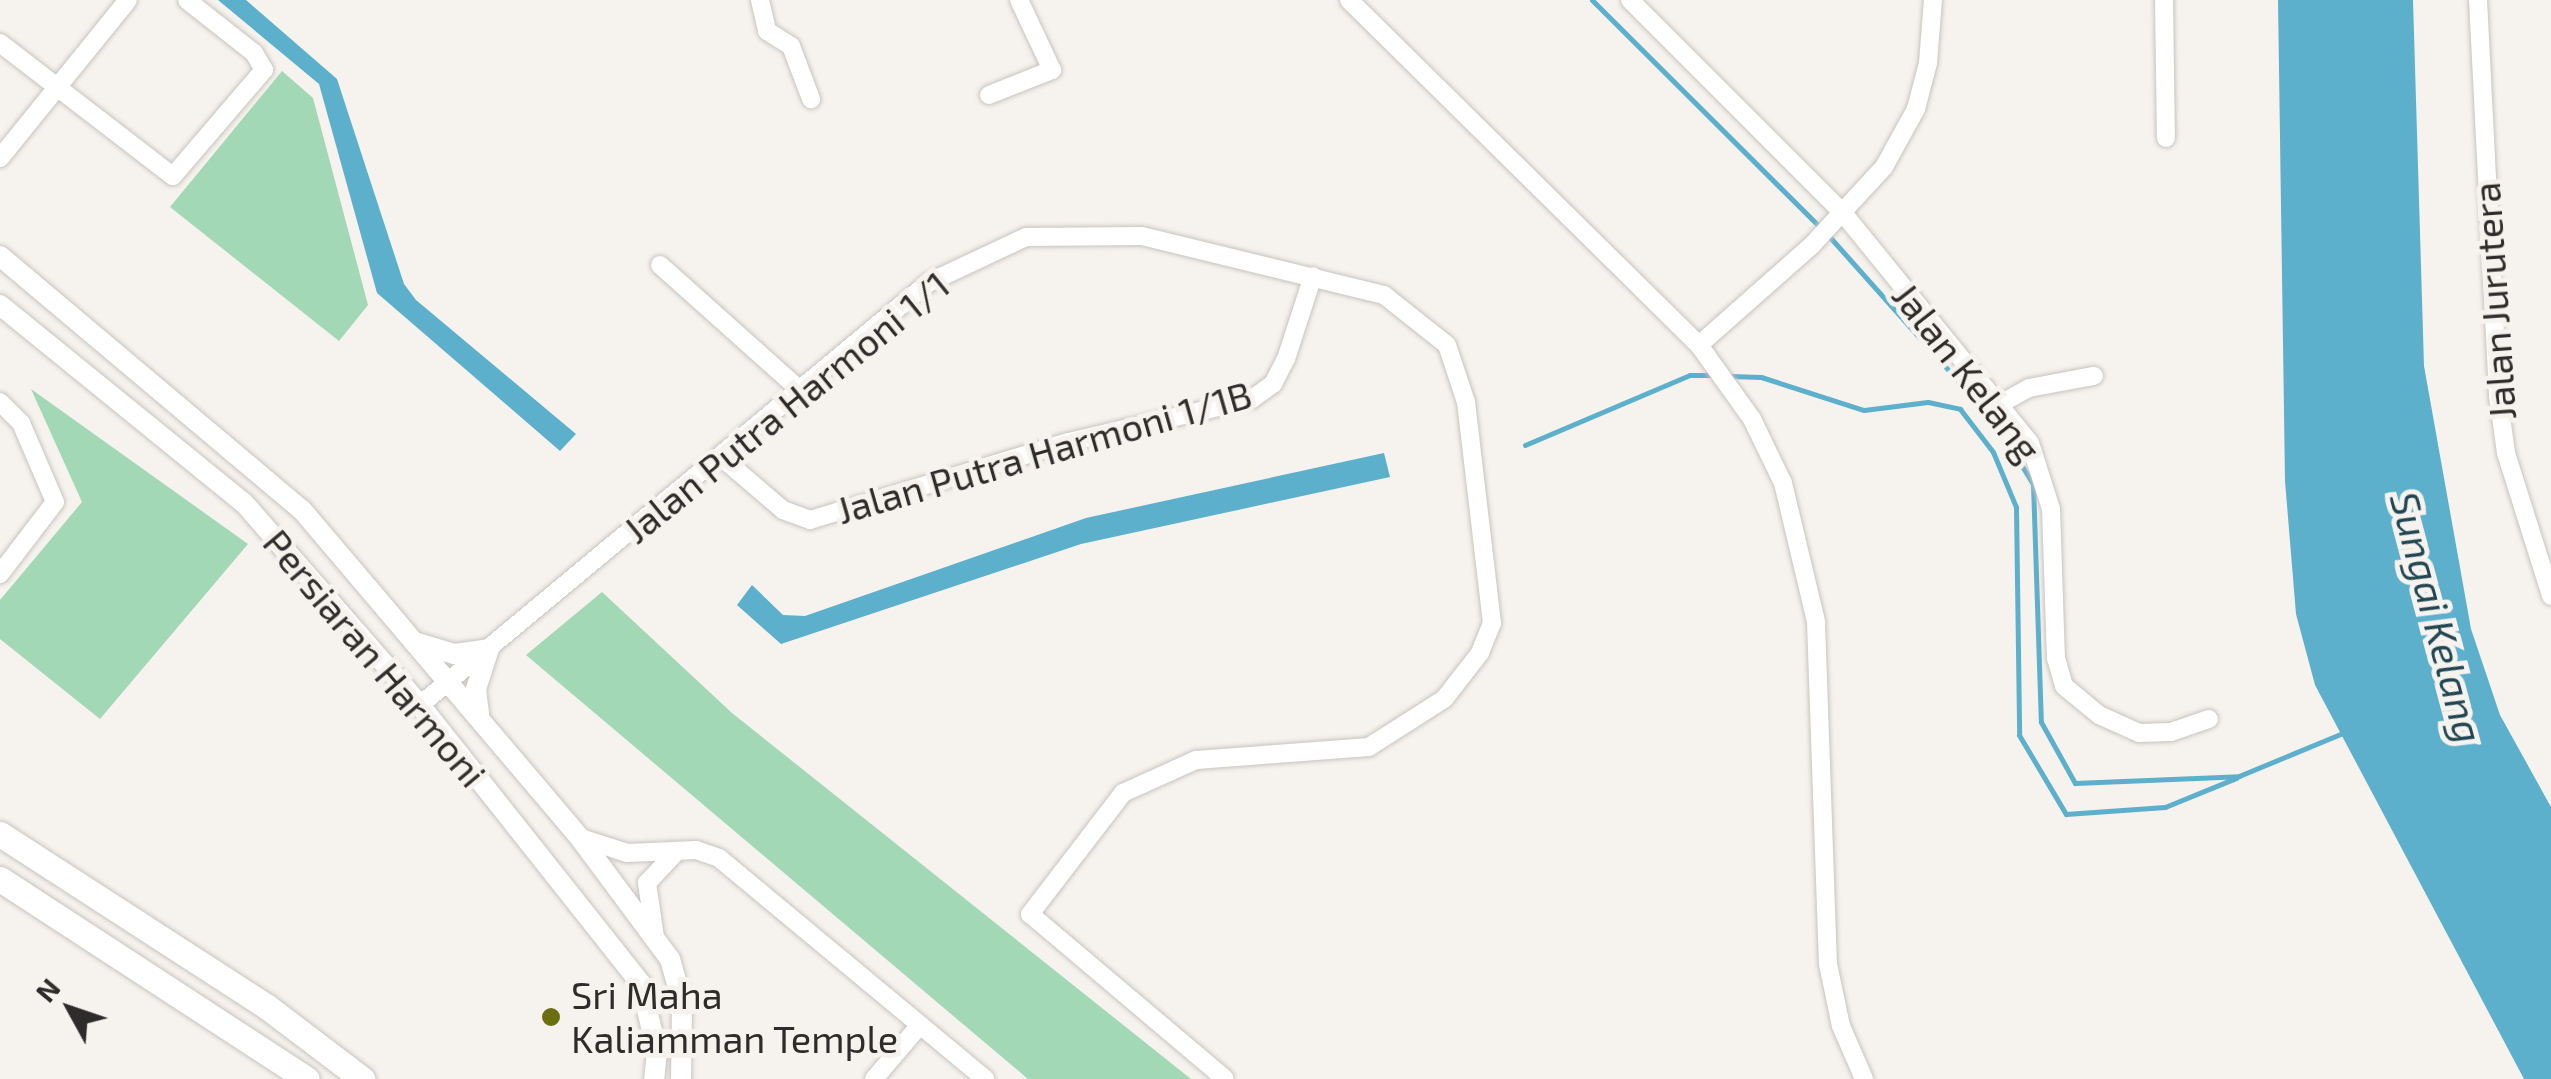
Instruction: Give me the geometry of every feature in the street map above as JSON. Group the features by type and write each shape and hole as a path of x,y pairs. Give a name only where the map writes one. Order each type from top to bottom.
{"highway":[{"path":"0,834 266,1006 362,1079"},
{"path":"0,878 307,1079"}],"main road":[{"name":"Persiaran Harmoni","path":"0,256 302,510 580,838 670,959 682,1002 681,1079"},
{"name":"Persiaran Harmoni","path":"0,304 244,503 420,705 641,984 657,1052 654,1079"},
{"path":"410,639 438,652 489,649 476,689 479,717"}],"street":[{"path":"0,158 128,0"},
{"path":"0,42 164,175 179,173 264,70 254,54 187,0"},
{"path":"760,0 767,31 789,43 811,99"},
{"path":"989,95 1052,70 1018,0"},
{"path":"1348,0 1699,345 1722,373 1783,483 1816,622 1828,964 1841,1026 1864,1079"},
{"name":"Jalan Kelang","path":"1630,0 1838,218 2000,404 2043,470 2051,509 2056,658 2064,686 2098,715 2140,733 2171,732 2209,719"},
{"path":"1699,345 1812,245 1884,167 1916,109 1928,64 1933,0"},
{"path":"2164,0 2166,138"},
{"name":"Jalan Jurutera","path":"2478,0 2498,395 2506,453 2551,596"},
{"name":"Jalan Putra Harmoni 1/1","path":"420,705 928,283 1026,237 1142,236 1384,295 1447,346 1466,402 1492,623 1480,653 1444,699 1368,748 1196,760 1123,794 1030,914 1225,1079"},
{"path":"660,265 800,390"},
{"name":"Jalan Putra Harmoni 1/1B","path":"721,457 783,510 810,520 1069,442 1252,400 1273,384 1286,359 1312,276"},
{"path":"2000,404 2028,388 2094,376"},
{"path":"0,402 21,423 42,465 53,512 0,574"},
{"path":"580,838 627,854 678,851 719,858 984,1079"},
{"name":"Persiaran Harmoni","path":"656,941 648,883 678,851"},
{"path":"874,1079 920,1025"}],"green space":[{"path":"282,71 313,98 368,305 339,341 170,207"},
{"path":"31,389 248,544 100,719 0,639 0,600 82,502"},
{"path":"602,592 732,713 1191,1079 1028,1079 526,655"}],"water":[{"path":"218,0 246,0 337,79 404,284 416,300 576,434 560,451 377,293 319,84"},
{"name":"Sungai Kelang","path":"2278,0 2413,0 2424,366 2471,629 2500,715 2551,807 2551,1079 2524,1079 2315,685 2296,614 2285,481"},
{"path":"1384,453 1390,477 1081,544 781,644 737,605 752,585 783,615 805,616 1086,518"}],"waterway":[{"path":"1592,0 1820,227"},
{"path":"1828,235 1997,425 2033,484 2041,722 2075,783 2239,776 2343,733"},
{"path":"1525,445 1690,375 1713,375"},
{"path":"1729,376 1761,377 1864,410 1928,402 1960,409 1993,452 2016,507 2019,735 2066,814 2165,807 2236,778"}],"place":[{"name":"Sri Maha Kaliamman Temple","path":"551,1017"}]}
